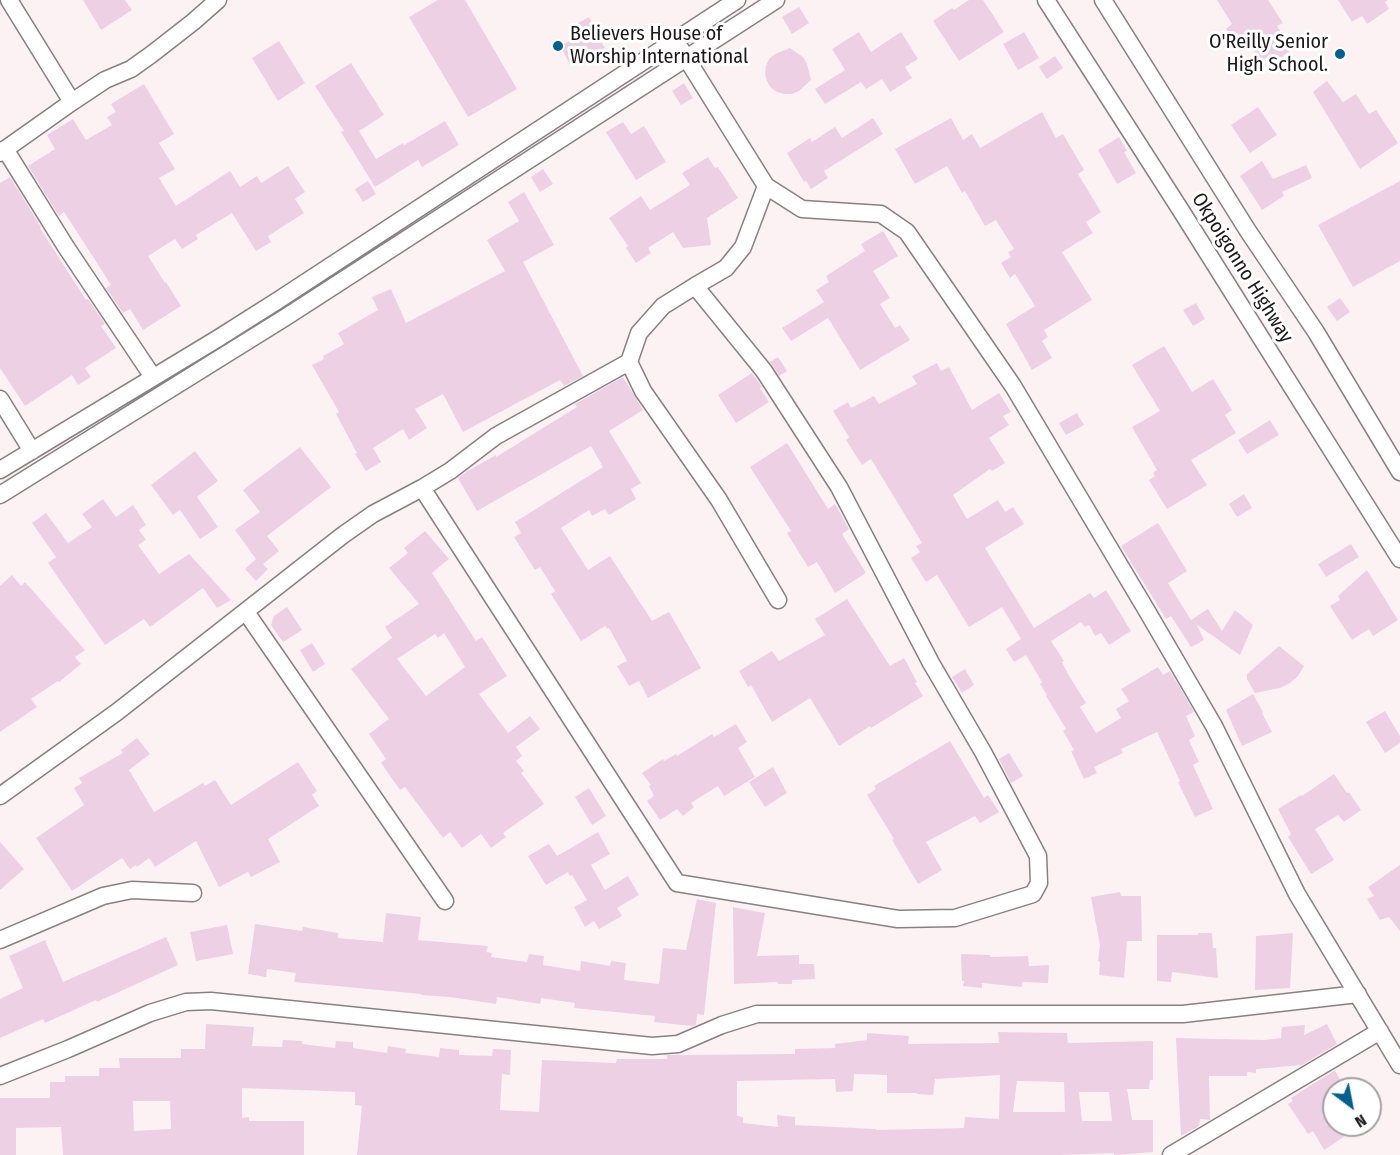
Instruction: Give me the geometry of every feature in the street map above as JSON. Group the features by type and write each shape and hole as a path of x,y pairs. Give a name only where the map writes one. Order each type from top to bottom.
{"street":[{"path":"9,0 72,102"},
{"path":"153,377 3,151 105,80 131,69 218,0"},
{"path":"0,470 277,301 737,0"},
{"path":"0,495 286,318 776,0"},
{"name":"Okpoigonno Highway","path":"1047,0 1400,559"},
{"name":"Okpoigonno Highway","path":"1103,0 1248,231 1316,332 1400,472"},
{"path":"675,40 766,186 802,209 881,214 906,232 1013,386 1141,601 1214,726 1297,894 1400,1065"},
{"path":"0,796 117,712 365,519 450,471 496,436 629,362 639,333 663,306 726,268 743,247 766,186"},
{"path":"422,488 677,883 898,920 955,918 1033,894 1039,882 1038,856 983,752 931,663 839,487 764,371 695,286"},
{"path":"629,362 643,391 719,500 778,600"},
{"path":"0,399 32,451"},
{"path":"246,612 445,901"},
{"path":"0,940 103,896 132,891 193,893"},
{"path":"0,1076 150,1014 186,1002 211,1001 652,1046 678,1044 722,1025 756,1014 1183,1014 1358,994"},
{"path":"1171,1155 1380,1032"}],"building":[{"path":"83,0 125,0 132,10 101,30"},
{"path":"438,0 465,0 517,89 468,117 409,17"},
{"path":"969,0 983,0 1004,32 959,61 933,21"},
{"path":"1217,0 1268,0 1283,23 1277,26 1293,49 1274,62 1270,55 1261,61 1245,38 1236,44 1226,29 1232,24"},
{"path":"1338,0 1388,0 1385,2 1389,9 1367,24 1362,16 1352,22"},
{"path":"799,7 809,23 792,34 782,17"},
{"path":"589,17 605,48 570,65 560,45 577,38 571,27"},
{"path":"859,32 871,52 901,32 918,59 905,67 912,78 890,92 882,79 866,89 861,82 825,104 815,89 845,70 832,49"},
{"path":"1024,32 1039,58 1018,70 1003,44"},
{"path":"279,41 305,83 278,101 252,58"},
{"path":"790,48 803,57 811,80 799,91 784,94 771,88 765,74 766,66 775,54"},
{"path":"1055,56 1063,68 1047,79 1039,67"},
{"path":"351,63 384,115 359,131 376,159 445,121 459,145 422,167 418,160 375,187 341,132 344,131 315,86"},
{"path":"1327,81 1343,102 1356,94 1369,114 1376,110 1398,143 1360,169 1313,92"},
{"path":"684,83 693,98 681,105 672,91"},
{"path":"144,84 174,134 159,143 175,169 159,178 176,206 230,171 240,187 257,176 261,183 288,166 305,192 295,199 304,213 268,236 271,242 256,251 232,213 196,235 198,239 182,249 175,239 148,256 181,306 143,330 130,309 123,313 106,288 111,285 86,246 64,212 59,216 28,166 55,149 47,135 73,119 86,140 112,125 107,117 116,112 111,104"},
{"path":"1258,107 1277,135 1250,153 1231,125"},
{"path":"1042,112 1056,138 1063,134 1084,170 1078,174 1101,212 1086,222 1093,233 1062,252 1092,300 1044,330 1048,337 1042,341 1052,358 1032,370 1006,324 1035,306 1015,274 1010,278 1001,263 1011,257 1008,252 1014,249 996,220 985,226 965,191 962,193 947,166 915,184 895,149 951,118 963,140 972,134 980,148"},
{"path":"873,118 883,134 824,171 828,178 811,189 806,181 804,182 787,153 810,138 812,142 835,127 842,138"},
{"path":"623,122 631,134 644,126 666,162 636,180 606,132"},
{"path":"1119,137 1127,151 1124,152 1136,173 1117,184 1098,150"},
{"path":"708,157 715,168 718,167 738,198 707,218 711,245 683,248 673,232 648,248 651,253 636,263 626,248 628,246 609,218 641,196 650,210 690,185 682,173"},
{"path":"1262,161 1273,179 1306,165 1312,178 1282,192 1284,196 1262,210 1240,176"},
{"path":"543,169 553,184 540,192 531,177"},
{"path":"10,177 86,300 88,299 105,324 101,326 116,348 85,368 91,377 78,385 72,375 25,406 0,368 0,183"},
{"path":"368,181 376,194 363,202 355,189"},
{"path":"1400,181 1400,261 1353,287 1318,225"},
{"path":"524,192 554,245 523,262 583,376 564,386 560,380 463,432 443,394 415,409 427,428 409,440 403,429 373,448 381,462 366,471 355,454 357,453 336,414 339,412 312,365 344,344 338,333 378,310 372,297 391,289 406,323 505,271 487,240 519,221 508,202"},
{"path":"883,231 898,256 873,271 890,298 880,304 895,328 900,325 910,340 860,370 828,318 791,341 782,328 824,302 816,290 829,282 826,276 865,251 861,244"},
{"path":"1340,298 1350,312 1337,321 1327,307"},
{"path":"1196,303 1205,319 1193,326 1183,310"},
{"path":"1164,346 1192,392 1213,379 1232,410 1225,415 1236,433 1191,460 1207,485 1167,509 1149,480 1155,476 1153,473 1157,470 1132,427 1160,411 1132,365"},
{"path":"778,357 787,371 779,376 770,362"},
{"path":"937,363 941,371 949,367 972,410 999,393 1011,412 1003,416 1009,425 989,438 1005,463 992,471 990,469 953,495 967,519 998,500 1005,512 1013,507 1024,524 985,548 1034,628 1090,593 1094,598 1106,590 1131,631 1109,645 1101,633 1095,636 1089,625 1085,627 1081,622 1051,641 1086,703 1080,707 1096,733 1121,718 1116,709 1129,701 1121,689 1158,667 1163,675 1170,671 1194,712 1186,716 1195,736 1189,740 1199,762 1193,765 1213,809 1195,817 1157,732 1121,749 1123,753 1094,767 1097,773 1084,779 1071,751 1074,750 1063,731 1066,729 1046,696 1040,684 1042,682 1026,655 1014,662 1006,649 1021,639 1002,607 969,627 937,575 926,582 911,558 920,552 916,546 922,543 871,459 862,465 846,440 849,437 833,411 848,402 851,408 874,396 879,404 917,384 912,376"},
{"path":"752,373 769,402 736,423 718,395"},
{"path":"623,377 643,410 609,431 641,483 631,489 636,499 609,515 605,509 592,516 589,510 561,528 588,570 610,556 652,621 669,612 701,668 648,698 639,681 629,686 617,666 627,661 609,628 605,626 581,641 551,594 555,591 540,567 535,570 514,537 521,533 515,522 603,467 591,446 477,511 458,478 577,407 575,404"},
{"path":"1077,413 1084,425 1066,435 1059,423"},
{"path":"1270,420 1279,435 1247,454 1238,440"},
{"path":"787,443 828,509 835,504 849,529 842,534 866,573 835,593 817,562 808,567 787,533 791,531 750,467"},
{"path":"300,447 331,487 267,536 279,551 263,564 268,569 256,581 245,569 256,559 235,530 260,512 243,490"},
{"path":"195,451 218,481 197,497 218,527 200,539 180,510 173,515 151,485"},
{"path":"1244,494 1252,508 1237,517 1229,504"},
{"path":"103,499 116,517 133,505 146,525 139,530 146,540 138,545 159,574 189,554 231,600 217,608 203,588 150,627 144,619 105,645 48,563 56,557 32,523 46,513 68,543 92,527 82,514"},
{"path":"1158,523 1187,571 1168,583 1191,620 1208,609 1222,631 1235,610 1253,625 1240,655 1197,625 1204,640 1191,647 1171,616 1166,619 1121,546"},
{"path":"425,531 449,559 432,573 476,641 482,637 507,676 479,694 508,733 530,716 540,729 516,747 522,756 516,761 524,771 521,773 544,804 503,833 506,837 491,848 481,834 462,848 450,832 443,838 405,787 400,790 381,763 386,759 369,734 389,719 351,669 392,638 385,627 419,604 389,568 408,553 404,548","holes":["444,633 465,667 426,696 397,659 435,634 438,638"]},
{"path":"1351,544 1359,557 1326,577 1318,564"},
{"path":"1367,570 1398,620 1373,636 1369,629 1352,640 1330,606 1340,600 1338,596"},
{"path":"12,575 21,586 25,582 85,650 75,657 81,664 59,682 31,699 37,707 0,732 0,586"},
{"path":"847,599 890,666 904,658 923,696 839,746 810,698 772,722 751,685 748,687 739,671 772,651 779,661 825,635 815,619"},
{"path":"287,607 302,630 283,642 271,625 274,616"},
{"path":"312,643 325,664 313,672 300,650"},
{"path":"1279,646 1304,666 1290,683 1280,688 1255,693 1247,679 1247,674"},
{"path":"965,669 974,685 962,693 952,677"},
{"path":"1253,694 1272,732 1242,746 1226,710"},
{"path":"1385,711 1400,736 1400,743 1385,753 1366,722"},
{"path":"736,724 747,742 738,748 755,777 724,796 718,786 691,803 694,807 683,816 677,809 660,820 647,801 654,796 649,786 651,785 642,773 663,759 664,761 676,754 677,756 712,734 714,737"},
{"path":"137,738 150,754 129,770 154,812 203,783 205,786 215,780 231,805 298,762 317,791 312,795 319,806 268,839 280,862 251,877 248,872 219,887 196,841 155,867 149,858 130,869 122,858 72,891 36,838 84,805 74,788 82,783 79,778 123,753 121,750"},
{"path":"950,741 984,798 988,795 999,812 980,823 975,816 926,842 942,870 918,884 867,795 876,789 874,786"},
{"path":"1009,753 1023,776 1011,783 999,759"},
{"path":"773,767 787,793 765,807 749,782"},
{"path":"1334,774 1361,810 1344,822 1338,815 1315,829 1334,860 1311,874 1288,837 1291,834 1278,809"},
{"path":"589,788 606,816 592,825 575,797"},
{"path":"598,832 610,854 591,865 605,890 628,876 639,895 617,908 622,916 599,929 594,921 585,927 574,907 587,900 572,875 570,876 568,872 546,885 528,856 549,844 557,856"},
{"path":"0,842 24,869 0,890"},
{"path":"1400,865 1400,931 1389,917 1380,920 1367,899 1374,896 1368,887"},
{"path":"1120,892 1121,896 1141,896 1142,941 1127,941 1124,978 1099,975 1100,945 1091,897"},
{"path":"697,899 716,903 704,1015 697,1014 696,1025 693,1026 654,1022 655,1016 574,1008 575,1003 541,998 540,1004 497,997 496,1004 450,997 294,982 296,973 267,969 266,977 248,974 255,924 302,931 303,927 338,933 338,938 383,942 386,913 421,917 418,940 488,946 486,952 492,953 491,957 527,962 529,954 544,956 543,965 580,971 581,961 610,966 611,961 626,963 624,980 659,984 663,948 686,950"},
{"path":"733,907 765,913 757,956 799,955 799,964 814,964 815,979 792,980 792,984 778,984 778,982 734,984"},
{"path":"227,925 233,954 196,961 190,932"},
{"path":"1198,933 1212,933 1213,948 1216,948 1218,978 1172,972 1171,982 1157,981 1157,935 1198,935"},
{"path":"1293,933 1290,988 1255,990 1256,936"},
{"path":"166,937 178,965 97,1002 96,1000 45,1023 43,1019 0,1038 0,999 23,988 9,956 45,940 63,982"},
{"path":"961,954 990,955 990,957 1028,956 1029,966 1049,965 1048,983 1022,982 1022,987 982,983 982,988 963,986"},
{"path":"206,1024 254,1027 252,1046 282,1047 283,1040 302,1041 302,1044 335,1048 336,1041 353,1042 353,1048 387,1053 388,1046 406,1049 405,1053 439,1057 440,1048 459,1050 459,1055 492,1056 493,1049 511,1050 510,1075 502,1074 500,1110 539,1112 542,1060 616,1063 617,1059 667,1059 667,1055 795,1054 795,1049 835,1048 835,1044 867,1040 867,1033 909,1036 908,1044 999,1043 998,1032 1067,1033 1068,1043 1153,1041 1153,1080 1150,1080 1149,1089 1127,1089 1132,1120 1153,1120 1153,1152 1114,1155 1114,1153 1058,1155 357,1155 362,1106 355,1105 355,1092 242,1088 242,1118 249,1117 249,1121 304,1121 304,1155 63,1155 61,1127 16,1128 16,1155 0,1155 0,1098 50,1098 50,1082 65,1082 65,1076 99,1076 99,1068 120,1068 119,1058 181,1058 181,1049 205,1049","holes":["854,1074 887,1075 887,1093 933,1095 935,1079 1000,1075 999,1119 965,1117 964,1128 876,1130 795,1125 795,1117 777,1115 778,1127 743,1123 743,1117 737,1116 737,1081 835,1079 836,1092 853,1091","1017,1081 1064,1082 1065,1112 1013,1112","1079,1092 1109,1092 1112,1121 1082,1121","133,1101 170,1101 171,1129 134,1131"]},
{"path":"1327,1024 1337,1044 1302,1065 1256,1069 1256,1073 1247,1072 1247,1076 1209,1076 1210,1120 1200,1119 1199,1126 1181,1136 1176,1038 1264,1040 1281,1038 1282,1027 1305,1025 1304,1035"},
{"path":"1335,1070 1339,1077 1324,1077"},
{"path":"1322,1078 1322,1137 1344,1137 1324,1150 1313,1131 1308,1134 1288,1104 1293,1101 1291,1098"}],"place":[{"name":"Believers House of Worship International","path":"558,46"},
{"name":"O'Reilly Senior High School.","path":"1340,54"}]}
